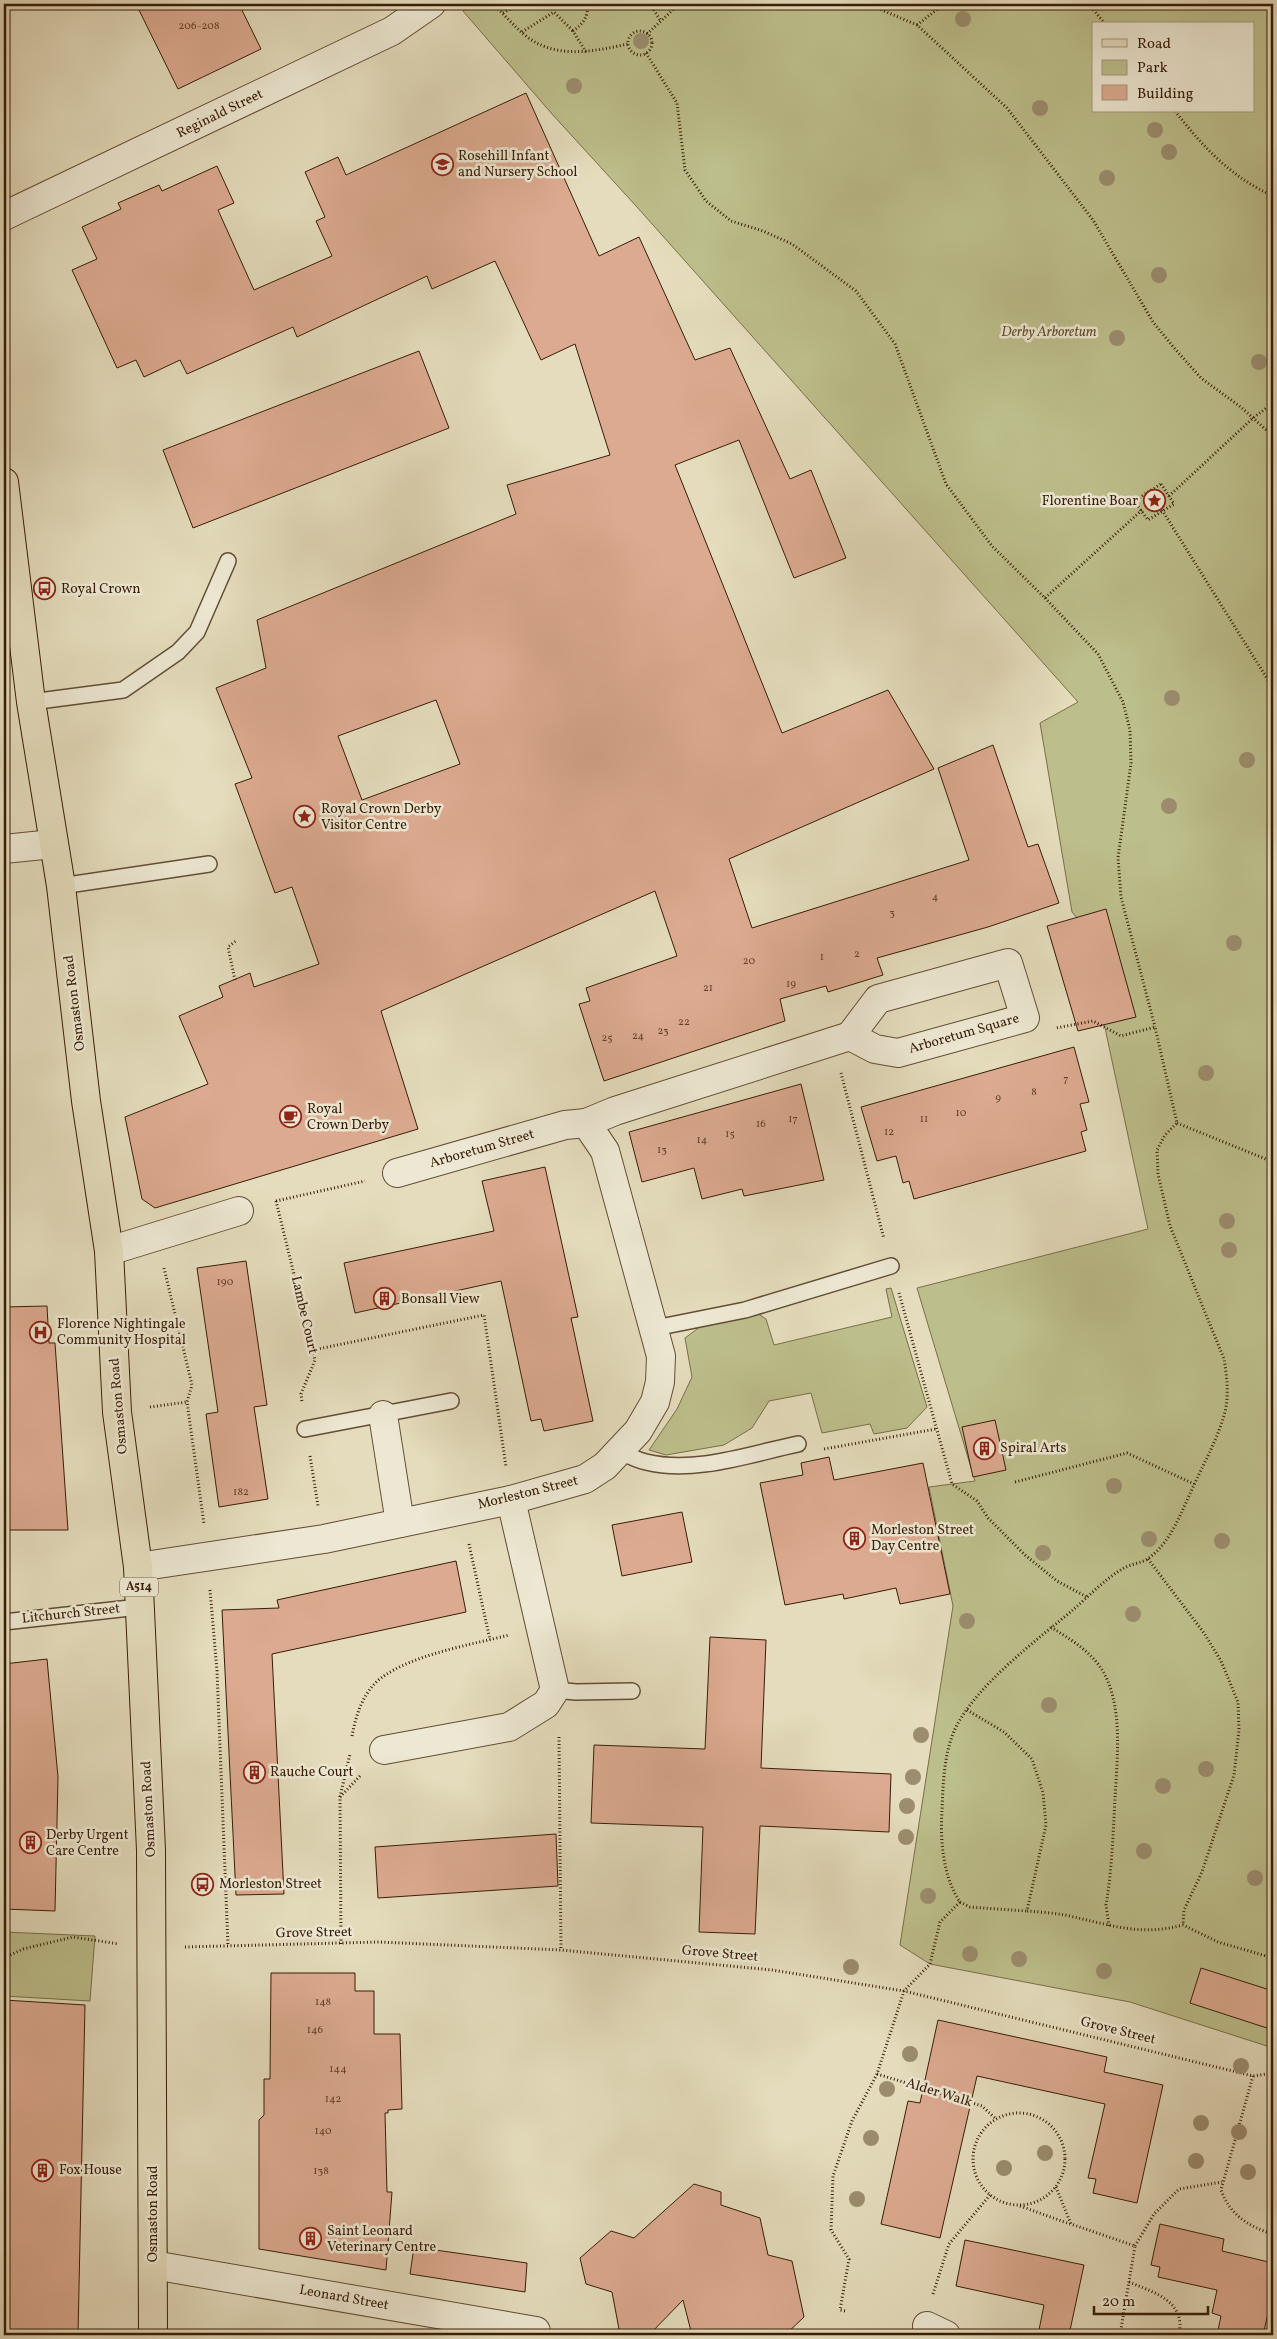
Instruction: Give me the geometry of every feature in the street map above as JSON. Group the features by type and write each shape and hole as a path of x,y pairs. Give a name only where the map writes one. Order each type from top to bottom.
{"main road":[{"name":"Osmaston Road","path":"4,482 31,702 61,886 86,1101 110,1251 117,1412 138,1567 151,1850 153,1948 153,2335"}],"street":[{"name":"Reginald Street","path":"4,216 392,31 431,4"},
{"path":"4,849 53,844"},
{"name":"Arboretum Square","path":"1008,963 1025,1018 898,1053 876,1049 850,1036 878,999 1008,963"},
{"name":"Arboretum Street","path":"397,1173 565,1125 586,1123 615,1111 850,1036"},
{"name":"Morleston Street","path":"138,1567 324,1539 511,1500 585,1479 605,1466 621,1452 638,1431 655,1402 660,1382 661,1356 605,1151 586,1123"},
{"path":"110,1251 239,1211"},
{"path":"383,1415 400,1523"},
{"path":"384,1750 510,1727 550,1697 542,1627 511,1500"},
{"name":"Leonard Street","path":"153,2266 536,2331"}],"lane":[{"path":"31,702 123,690 178,652 197,632 228,561"},
{"path":"61,886 209,864"},
{"path":"654,1328 745,1310 891,1266"},
{"path":"305,1429 451,1401"},
{"path":"621,1452 645,1462 672,1466 708,1463 798,1444"},
{"name":"Litchurch Street","path":"4,1622 139,1607"},
{"path":"550,1697 576,1692 632,1691"}],"path":[{"path":"493,4 522,32 546,47 586,52 628,44"},
{"path":"503,13 519,4"},
{"path":"573,31 581,25 588,12 587,4"},
{"path":"650,4 661,20"},
{"path":"647,34 679,4"},
{"path":"868,4 917,25 1008,108 1093,220 1153,322 1201,378 1273,436"},
{"path":"917,25 944,4"},
{"path":"1089,4 1103,22"},
{"path":"522,32 554,12 573,31 586,52"},
{"path":"636,31 647,34 652,44 646,53 642,55 634,54 628,44 630,36 636,31"},
{"path":"646,53 677,103 685,170 706,201 731,221 792,244 856,291 895,344 946,484 992,546 1046,598 1098,654 1123,702 1130,730 1131,763 1118,858 1121,897 1155,1026 1176,1123"},
{"path":"1176,112 1209,153 1238,177 1273,196"},
{"path":"1169,496 1253,418 1273,403"},
{"path":"1161,484 1174,504 1162,510 1148,520 1134,501 1161,484"},
{"path":"1046,598 1142,510"},
{"path":"1162,510 1273,688"},
{"path":"235,980 228,947 237,940"},
{"path":"1025,1018 1049,1029 1093,1021 1121,1036 1155,1026"},
{"path":"1176,1123 1273,1162"},
{"path":"1176,1123 1165,1135 1157,1150 1158,1174 1170,1226 1192,1285 1219,1344 1227,1376 1225,1412 1208,1460 1194,1484 1179,1519 1162,1545 1148,1559 1124,1568 1051,1627 999,1674 967,1710 955,1729 948,1754 941,1821 942,1847 952,1890 960,1902 970,1906 1063,1915 1135,1931 1168,1929 1183,1925 1218,1942 1273,1958"},
{"path":"239,1211 397,1173"},
{"name":"Lambe Court","path":"276,1201 315,1360 301,1394 305,1429 324,1539"},
{"path":"798,1444 816,1450 936,1429"},
{"path":"1015,1482 1128,1453 1194,1484"},
{"path":"952,1484 977,1501 988,1518 1025,1554 1057,1581 1087,1597"},
{"path":"462,1509 490,1640"},
{"path":"1148,1559 1204,1633 1220,1661 1238,1702 1239,1730 1234,1774 1202,1872 1184,1910 1183,1925"},
{"path":"351,1741 361,1704 380,1678 427,1657 542,1627"},
{"path":"1051,1627 1080,1645 1096,1662 1105,1675 1115,1706 1117,1769 1106,1905 1109,1926"},
{"path":"550,1697 559,1728 561,1950"},
{"path":"967,1710 1004,1732 1032,1760 1043,1793 1046,1825 1027,1911"},
{"path":"341,1944 340,1797 350,1748"},
{"path":"340,1797 384,1750"},
{"path":"845,2311 840,2310 849,2259 831,2230 832,2176 852,2121 877,2074 904,1991 930,1964 940,1922 960,1902"},
{"name":"Grove Street","path":"4,1958 23,1949 73,1938 153,1948 379,1942 561,1950 772,1970 904,1991 1253,2076 1273,2073"},
{"name":"Alder Walk","path":"877,2074 982,2106 996,2119"},
{"path":"1253,2076 1221,2190 1224,2199 1237,2216 1250,2226 1273,2234"},
{"path":"1018,2205 1039,2200 1056,2187 1063,2172 1065,2157 1062,2142 1054,2128 1042,2118 1027,2113 1011,2113 996,2119 984,2129 976,2142 973,2156 974,2171 981,2184 990,2195 1003,2202 1018,2205 1135,2246"},
{"path":"1120,2335 1135,2246 1154,2214 1179,2189 1222,2182"},
{"path":"1056,2187 1071,2224"},
{"path":"936,2330 935,2283 949,2244 990,2195"},
{"path":"1129,2282 1160,2296 1174,2306 1182,2323 1179,2335"}],"green space":[{"name":"Derby Arboretum","path":"477,4 1273,4 1273,2048 1130,2002 930,1964 900,1945 953,1606 929,1487 975,1481 917,1288 1148,1229 1105,1028 1096,1010 1074,1015 1051,939 1080,932 1077,918 1072,912 1040,723 1078,702 552,114 463,11"},
{"path":"891,1288 927,1407 907,1428 874,1434 870,1424 822,1433 811,1393 769,1401 752,1428 724,1445 666,1455 649,1450 677,1409 692,1377 685,1338 701,1326 757,1313 766,1319 774,1345 892,1317 886,1289"},
{"path":"4,1932 95,1936 90,2001 4,1996"}],"building":[{"path":"136,4 239,4 261,49 178,89"},
{"path":"526,93 599,256 639,237 695,360 730,348 790,479 811,470 846,558 794,578 739,440 675,465 782,733 888,690 934,769 729,859 752,928 969,860 938,768 993,745 1028,847 1038,844 1059,903 988,927 877,958 883,975 828,992 826,986 780,999 785,1021 604,1081 579,1004 590,1001 586,988 677,956 655,891 381,1011 418,1129 155,1208 142,1199 125,1117 208,1084 179,1016 223,997 219,986 250,973 254,987 319,964 292,887 275,893 235,784 252,778 216,688 266,668 257,620 516,514 507,485 610,455 575,344 541,360 495,261 432,289 427,276 297,337 293,327 187,374 180,360 144,377 136,360 117,368 72,270 97,259 82,227 121,209 118,203 159,185 162,191 217,166 234,203 218,210 254,290 332,256 316,221 325,217 305,172 338,157 346,175","holes":["436,700 460,764 362,800 338,736"]},
{"path":"419,351 449,428 193,528 163,450"},
{"path":"1106,909 1136,1017 1078,1031 1047,926"},
{"path":"1074,1047 1089,1102 1080,1104 1087,1130 1081,1132 1086,1151 914,1199 909,1181 903,1183 896,1156 877,1161 861,1107"},
{"path":"801,1084 824,1180 744,1196 742,1189 702,1199 694,1168 642,1182 629,1132"},
{"name":"Bonsall View","path":"545,1167 578,1317 571,1318 593,1421 544,1431 541,1419 531,1421 501,1281 355,1313 344,1263 494,1231 482,1181"},
{"path":"246,1261 267,1405 254,1407 268,1499 219,1507 206,1414 218,1412 197,1268"},
{"path":"47,1306 49,1343 55,1343 68,1530 4,1530 4,1307"},
{"name":"Spiral Arts","path":"995,1420 1006,1470 973,1477 962,1427"},
{"name":"Morleston Street Day Centre","path":"829,1457 834,1480 923,1463 950,1594 900,1604 896,1588 844,1599 843,1594 785,1605 760,1483 803,1475 801,1463"},
{"path":"682,1512 692,1562 622,1576 612,1525"},
{"name":"Rauche Court","path":"456,1561 466,1612 272,1654 284,1894 236,1895 222,1610 279,1608 277,1600"},
{"path":"710,1637 766,1640 761,1768 891,1774 889,1832 760,1826 755,1934 699,1932 703,1827 591,1823 594,1745 705,1749"},
{"name":"Derby Urgent Care Centre","path":"47,1659 58,1777 55,1911 4,1909 4,1664"},
{"path":"556,1834 558,1886 378,1898 375,1847"},
{"path":"1201,1968 1273,1991 1273,2030 1190,2003"},
{"path":"271,1973 355,1973 355,1991 374,1991 374,2034 400,2034 402,2109 388,2110 388,2113 385,2113 387,2192 392,2192 386,2270 259,2249 259,2120 264,2115 264,2079 270,2079"},
{"name":"Fox House","path":"4,2000 85,2005 78,2335 4,2335"},
{"path":"938,2020 1107,2057 1104,2072 1163,2085 1137,2203 1093,2193 1096,2179 1088,2178 1105,2104 977,2076 940,2238 881,2224 908,2101 920,2103"},
{"path":"694,2184 721,2192 721,2205 760,2218 768,2255 792,2261 804,2317 785,2335 692,2335 683,2300 649,2335 637,2335 619,2329 612,2292 586,2284 580,2258 611,2231 634,2238"},
{"path":"1160,2224 1224,2239 1222,2251 1273,2263 1273,2292 1263,2335 1217,2335 1221,2316 1212,2313 1217,2290 1158,2277 1160,2267 1151,2265"},
{"path":"965,2240 1084,2265 1069,2335 1038,2335 1044,2305 956,2286"},
{"path":"414,2247 527,2263 525,2292 410,2274"}],"place":[{"name":"Rosehill Infant and Nursery School","path":"442,164"},
{"name":"Florentine Boar","path":"1154,501"},
{"name":"Royal Crown","path":"45,589"},
{"name":"Royal Crown Derby Visitor Centre","path":"305,817"},
{"name":"Royal Crown Derby","path":"291,1117"},
{"name":"Bonsall View","path":"385,1299"},
{"name":"Florence Nightingale Community Hospital","path":"41,1332"},
{"name":"Spiral Arts","path":"984,1448"},
{"name":"Morleston Street Day Centre","path":"855,1538"},
{"name":"Rauche Court","path":"254,1772"},
{"name":"Derby Urgent Care Centre","path":"30,1843"},
{"name":"Morleston Street","path":"203,1884"},
{"name":"Fox House","path":"43,2170"},
{"name":"Saint Leonard Veterinary Centre","path":"311,2239"}]}
